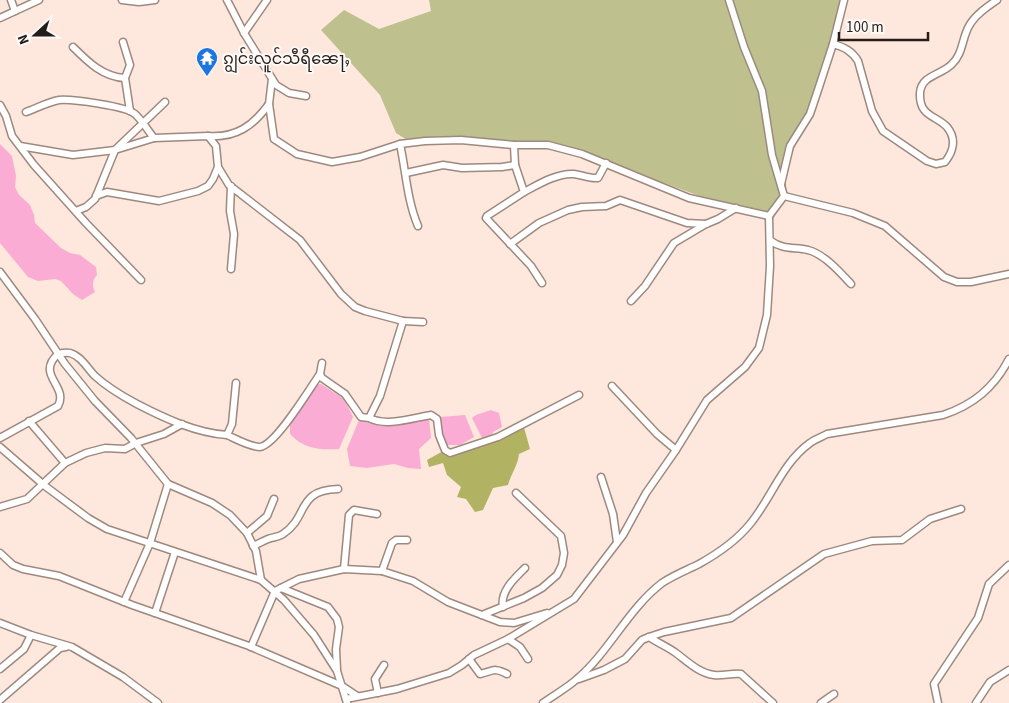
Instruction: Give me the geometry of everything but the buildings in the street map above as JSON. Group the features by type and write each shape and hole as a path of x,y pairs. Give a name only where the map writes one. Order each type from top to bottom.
{"street":[{"path":"11,0 15,11"},
{"path":"0,18 39,0"},
{"path":"122,0 139,2 155,0"},
{"path":"227,0 244,33 276,85 289,93 306,96"},
{"path":"244,33 267,0"},
{"path":"730,0 744,46 762,91 772,155 784,196"},
{"path":"781,185 790,146 810,114 833,44 844,0"},
{"path":"833,44 843,47 854,55 858,61 872,111 883,130 927,161 936,164 945,162 953,148 953,140 947,127 925,112 920,95 921,86 924,81 951,66 964,43 968,27 978,15 997,0"},
{"path":"123,42 130,65 126,78 130,111"},
{"path":"73,47 101,72 115,78 126,78"},
{"path":"272,79 269,104 274,139 296,154 332,162 360,157 400,144 461,140 514,145 548,145 606,163 689,198 769,216"},
{"path":"26,112 59,100 94,102 135,113 154,138"},
{"path":"76,211 86,207 96,196 115,150 165,102"},
{"path":"20,146 72,155 115,150 154,138 222,137 243,129 260,116 269,104"},
{"path":"0,105 6,116 12,136 76,211 140,280"},
{"path":"96,196 107,192 159,201 171,199 208,186 218,167 216,146 208,136"},
{"path":"400,144 411,209 418,226"},
{"path":"514,145 515,165 524,192"},
{"path":"542,283 531,266 487,220 487,216 524,192 564,174 598,178 606,163"},
{"path":"406,173 443,165 462,168 502,168 515,165"},
{"path":"218,167 231,186 300,240 341,294 355,307 403,321 423,322"},
{"path":"231,186 230,211 234,234 231,269"},
{"path":"278,590 314,634 337,671 346,701 357,696 378,694 449,673 469,659 508,639 574,599 623,535 646,493 676,450 707,400 745,366 759,348 767,315 770,241 769,216 784,196"},
{"path":"784,196 853,213 884,226 944,277 957,282 971,282 1009,274"},
{"path":"510,244 539,223 568,210 582,207 606,206 620,200 687,223 706,224"},
{"path":"631,300 644,286 674,243 736,208"},
{"path":"770,241 782,248 809,250 818,254 851,284"},
{"path":"0,272 58,354 95,401 136,443 168,484 212,503 230,516 247,533 259,566 260,580"},
{"path":"369,418 380,396 403,321"},
{"path":"0,438 58,406 60,395 49,369 51,360 58,354 71,353 111,388 137,404 208,434 227,435 254,446 262,447 270,442 283,428 320,374 322,363"},
{"path":"578,679 638,608 662,584 726,546 749,525 784,470 811,442 827,434 943,415 960,409 981,396 992,386 1002,373 1009,359"},
{"path":"320,374 322,378 345,394 361,416 377,422 431,415 437,419 439,435 445,450 450,453 498,437 579,395"},
{"path":"227,435 232,424 236,382"},
{"path":"612,386 657,434 676,450"},
{"path":"29,422 65,463"},
{"path":"0,507 27,500 65,463 86,453 105,448 124,449 164,434 182,424"},
{"path":"0,447 43,484 100,525 260,580 278,590 328,607 337,619 339,627 336,649 337,671"},
{"path":"601,477 613,514 617,542"},
{"path":"124,602 150,543 168,484"},
{"path":"253,546 268,538 282,536 292,526 306,502 317,492 324,489 338,489"},
{"path":"482,615 524,598 542,588 557,575 562,565 564,553 561,536 516,493"},
{"path":"247,533 267,516 274,499"},
{"path":"543,703 578,679 604,670 625,659 642,640 664,632 731,618 824,554 872,541 902,540 930,519 961,509"},
{"path":"344,568 349,515 354,510 377,514"},
{"path":"382,571 392,543 396,540 407,540"},
{"path":"156,613 175,552"},
{"path":"0,553 13,565 23,569 59,576 124,602 251,647 342,686 357,696"},
{"path":"938,703 934,684 978,618 989,584 1009,565"},
{"path":"251,647 278,590 299,579 344,568 382,571 413,581 448,602 507,624 555,611"},
{"path":"503,607 504,595 516,577 525,568"},
{"path":"0,624 66,647"},
{"path":"0,669 24,648 30,635"},
{"path":"649,637 704,672 713,675 741,674 773,703"},
{"path":"508,639 520,647 528,659"},
{"path":"0,700 60,648 72,647 122,677 158,703"},
{"path":"469,659 480,674 492,669 508,674"},
{"path":"378,694 375,678 384,665"},
{"path":"976,703 990,682 1009,670"},
{"path":"821,703 834,694"}],"green space":[{"path":"429,0 844,0 807,117 785,171 787,195 773,219 738,210 579,152 447,139 407,140 396,133 380,95 321,30 344,10 379,29 431,11"}],"shaded area":[{"path":"0,144 12,156 16,176 15,187 19,195 30,205 35,223 61,248 70,253 80,255 96,267 97,275 93,283 95,292 82,300 73,294 61,281 55,279 38,281 28,277 0,243"},
{"path":"321,384 344,399 353,417 339,449 312,448 301,443 290,434 290,425 314,385"},
{"path":"491,410 499,413 502,427 493,432 491,438 482,438 472,418"},
{"path":"465,415 474,437 460,445 446,445 440,430 441,417"},
{"path":"429,419 431,438 419,449 421,469 394,464 367,468 350,466 347,449 359,420 377,425 394,426"},
{"path":"523,424 530,449 519,454 508,485 493,488 483,510 475,512 466,499 457,497 461,487 447,475 443,463 429,467 427,460 445,450 464,450 492,441 502,431"}],"place":[{"name":"ၵျွင်းလူင်သီရီၼေႃႇ","path":"207,77"}]}
